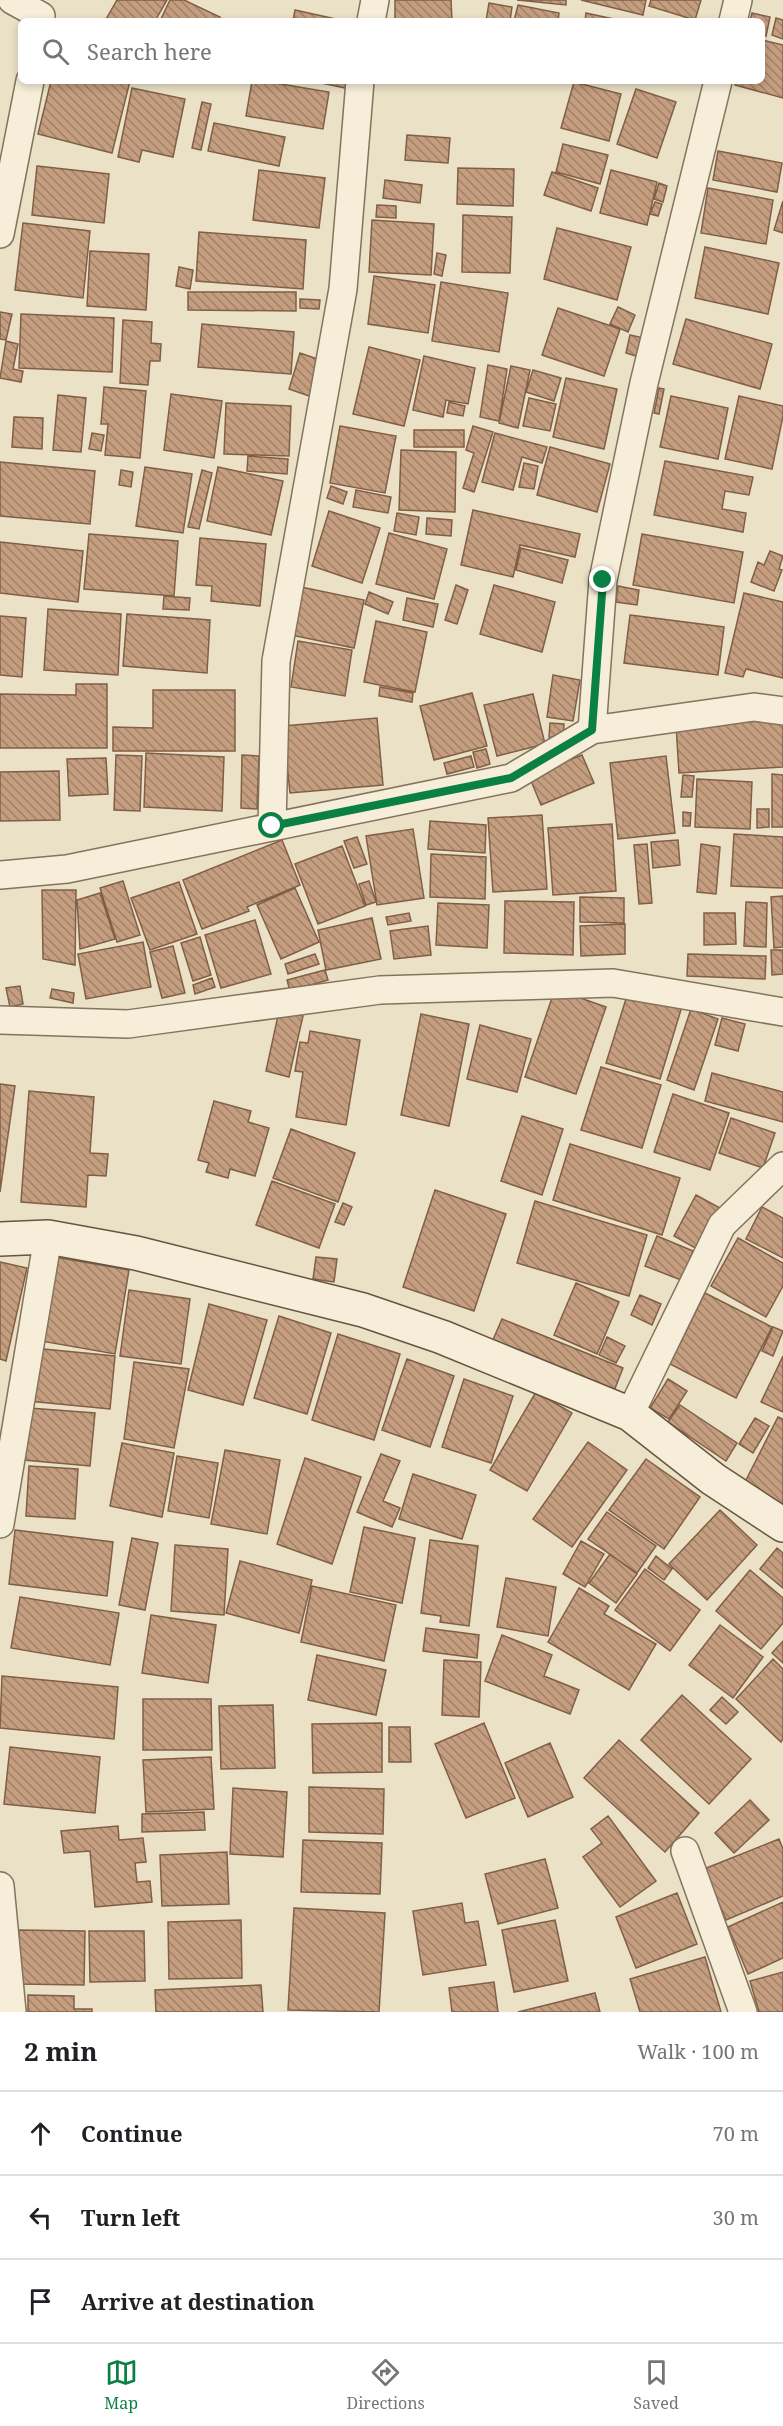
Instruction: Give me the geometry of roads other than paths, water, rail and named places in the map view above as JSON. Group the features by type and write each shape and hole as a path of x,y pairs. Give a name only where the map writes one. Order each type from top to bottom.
{"street":[{"path":"12,0 42,12"},
{"path":"372,18 375,0"},
{"path":"734,18 738,0"},
{"path":"0,234 6,174 29,84"},
{"path":"272,826 276,661 343,289 360,84"},
{"path":"592,730 603,580 644,383 717,84"},
{"path":"0,875 67,869 511,778 592,730 754,707 783,711"},
{"path":"0,1020 128,1024 380,990 613,983 783,1012"},
{"path":"630,1414 722,1225 783,1166"},
{"path":"0,1524 48,1237"},
{"path":"0,1239 48,1237 136,1254 363,1310 442,1337 630,1414 713,1479 783,1525"},
{"path":"685,1851 743,2012"},
{"path":"0,1886 12,2012"}]}
